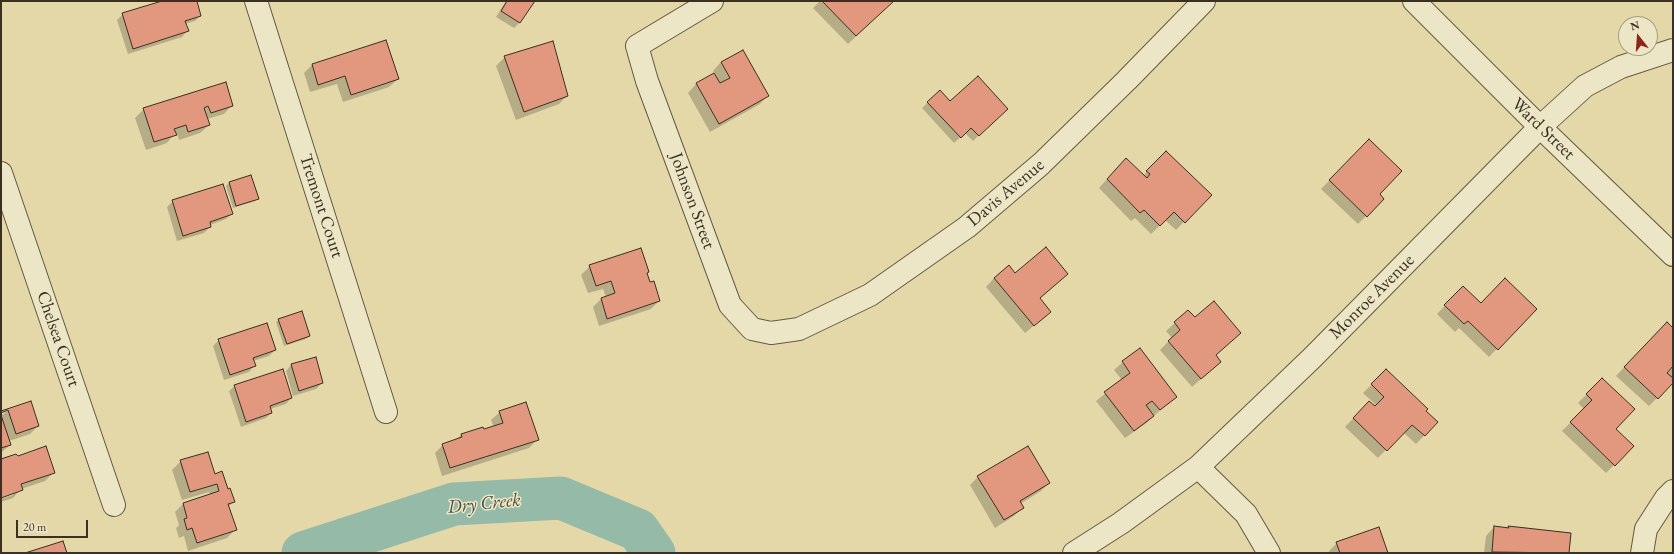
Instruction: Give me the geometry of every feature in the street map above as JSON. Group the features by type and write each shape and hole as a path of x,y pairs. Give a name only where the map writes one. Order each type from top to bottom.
{"street":[{"name":"Tremont Court","path":"256,1 386,412"},
{"name":"Johnson Street","path":"712,1 637,46 647,81 730,305 752,330 771,333"},
{"name":"Davis Avenue","path":"771,333 799,329 870,294 967,227 1042,164 1204,1"},
{"name":"Ward Street","path":"1414,1 1673,255"},
{"name":"Monroe Avenue","path":"1074,553 1121,523 1198,466 1312,358 1540,126 1585,86 1621,67 1673,50"},
{"name":"Chelsea Court","path":"1,173 114,505"},
{"path":"1198,466 1246,514 1269,553"},
{"path":"1642,553 1646,529 1666,498 1673,491"}],"building":[{"path":"162,1 197,1 201,16 185,21 189,31 133,49 122,13"},
{"path":"507,1 535,1 520,23 501,11"},
{"path":"822,1 894,1 856,36"},
{"path":"386,40 399,79 351,95 345,76 318,85 312,64"},
{"path":"553,41 568,96 524,112 504,56"},
{"path":"743,50 769,96 719,124 696,83 714,73 720,83 730,78 721,62"},
{"path":"978,76 1008,109 979,136 971,128 961,138 927,102 940,90 950,101"},
{"path":"226,82 233,106 211,113 208,106 204,108 210,125 188,132 186,125 174,129 177,135 154,142 143,108"},
{"path":"1369,139 1402,171 1380,194 1384,199 1367,217 1329,180"},
{"path":"1166,151 1212,195 1185,223 1174,212 1160,226 1144,210 1140,213 1107,179 1126,158 1147,178 1150,174 1146,171"},
{"path":"251,175 259,199 236,206 229,182"},
{"path":"223,184 233,214 210,222 211,227 183,236 172,200"},
{"path":"1046,247 1068,274 1040,298 1051,312 1034,326 994,278 1009,265 1015,273"},
{"path":"641,248 649,272 647,273 650,282 654,281 660,301 607,319 601,298 615,293 611,281 596,286 589,265"},
{"path":"1505,278 1537,309 1498,350 1468,321 1464,324 1444,305 1463,286 1481,303"},
{"path":"1214,301 1241,333 1216,355 1221,362 1201,379 1168,341 1180,330 1174,322 1188,310 1195,317"},
{"path":"302,311 310,336 287,344 278,319"},
{"path":"1667,322 1673,328 1673,366 1667,373 1673,378 1673,383 1658,399 1624,367"},
{"path":"267,323 276,350 253,358 256,366 230,375 218,339"},
{"path":"1140,348 1177,397 1160,410 1152,401 1146,405 1154,416 1134,431 1104,392 1130,373 1122,361"},
{"path":"316,357 323,383 299,391 291,364"},
{"path":"283,369 292,398 270,406 272,413 246,422 234,385"},
{"path":"1386,369 1428,409 1426,411 1438,422 1425,436 1412,425 1387,451 1353,418 1369,401 1375,406 1384,397 1371,384"},
{"path":"1602,378 1635,409 1616,429 1634,446 1615,466 1570,422 1592,400 1586,394"},
{"path":"31,401 39,426 16,434 8,410 1,413 1,411"},
{"path":"526,402 539,440 450,468 442,444 462,437 461,434 503,423 499,411"},
{"path":"1,415 11,445 1,448"},
{"path":"46,446 55,473 21,484 23,490 1,498 1,459 16,454 18,456"},
{"path":"1028,446 1050,483 1020,501 1024,508 1004,520 977,476"},
{"path":"208,452 215,474 222,471 228,489 230,488 235,502 228,504 237,530 197,543 192,528 187,530 184,519 187,518 183,503 219,491 217,484 190,492 180,460"},
{"path":"1494,526 1509,528 1508,526 1571,533 1569,553 1492,552"},
{"path":"1379,527 1388,553 1340,553 1336,542"},
{"path":"63,541 67,553 25,553"}],"waterway":[{"name":"Dry Creek","path":"303,553 454,504 561,498 638,530 654,553"}]}
